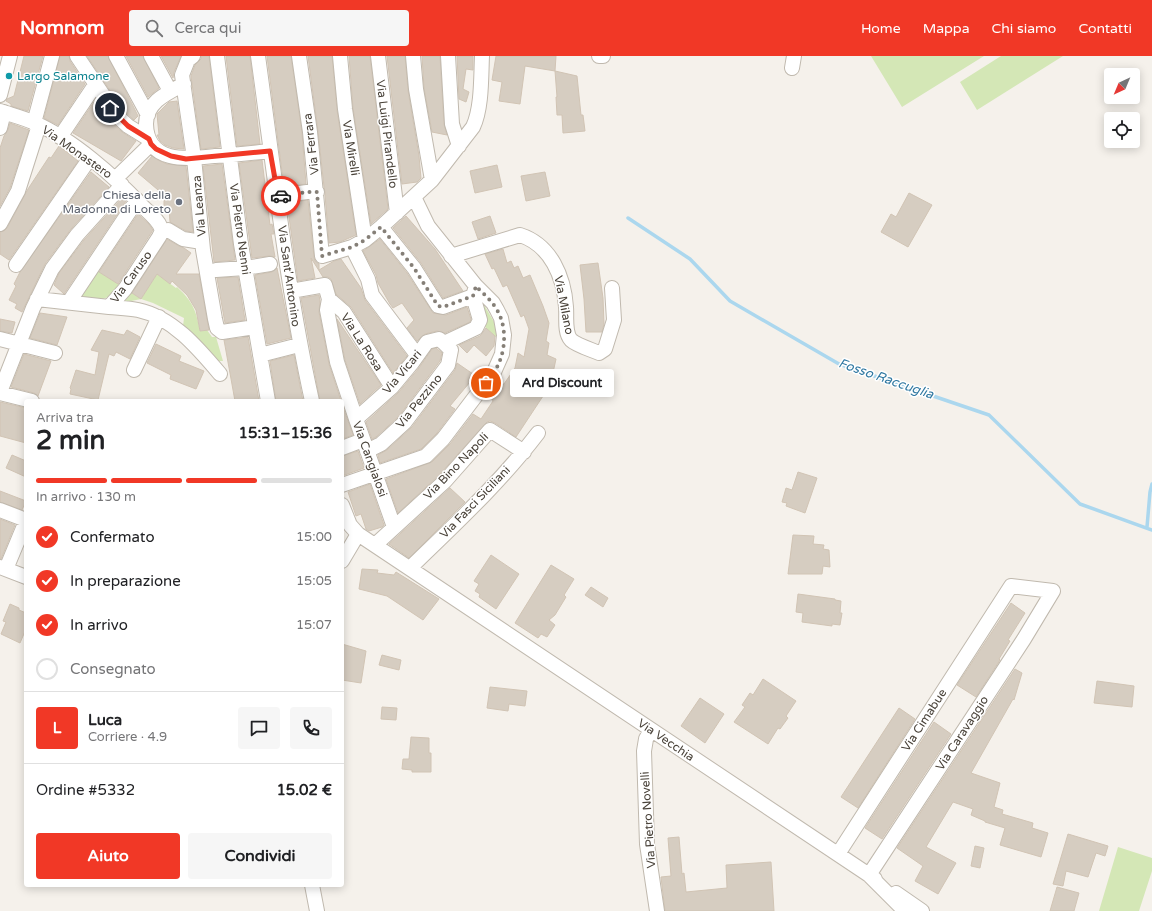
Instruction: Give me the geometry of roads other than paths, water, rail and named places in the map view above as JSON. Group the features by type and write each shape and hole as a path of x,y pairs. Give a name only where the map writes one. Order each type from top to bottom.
{"street":[{"path":"0,95 10,56"},
{"path":"0,224 18,191 37,124 52,56"},
{"path":"77,56 117,116 150,142 156,149 171,156 186,159 270,151"},
{"path":"116,56 148,115"},
{"path":"151,56 170,91"},
{"name":"Via Leanza","path":"191,56 184,67 182,75 194,158 202,242 217,328 222,332 255,327"},
{"name":"Via Pietro Nenni","path":"217,56 245,268 268,399"},
{"name":"Via Sant'Antonino","path":"258,56 270,151 278,196 291,291 300,346 312,399"},
{"name":"Via Ferrara","path":"299,56 317,192 322,256 352,247"},
{"name":"Via Mirelli","path":"340,56 345,109 365,240"},
{"name":"Via Luigi Pirandello","path":"378,56 397,213"},
{"path":"413,56 416,89 432,180"},
{"path":"448,56 452,124 459,146"},
{"path":"417,355 372,295 368,279 352,247 365,240 381,227 432,180 473,127 476,120 481,85 482,56"},
{"path":"60,137 95,84"},
{"path":"150,142 146,123 151,106 154,101 184,84"},
{"path":"0,128 2,112"},
{"name":"Via Monastero","path":"2,112 37,124 60,137 90,158 118,182 164,228 183,239 202,242"},
{"path":"24,399 0,393 37,299 52,269 150,142"},
{"path":"16,265 90,158"},
{"path":"278,196 317,192"},
{"path":"344,484 426,456 443,439 494,372 502,354 504,335 501,318 493,303 474,291 451,256 428,226 414,197"},
{"path":"69,302 137,200"},
{"path":"381,227 414,268 438,306 443,307 474,291"},
{"name":"Via Caruso","path":"37,299 110,307 125,289 164,228"},
{"name":"Via Milano","path":"451,256 520,235 530,238 540,245 555,265 561,280 566,303 568,334 572,341 599,353 605,349 614,320 612,288"},
{"path":"216,270 245,268 270,264"},
{"path":"291,291 325,285 329,299"},
{"name":"Via Vicari","path":"356,418 392,387 427,342 439,339 444,343 476,328 479,325 480,320 474,291"},
{"name":"Via La Rosa","path":"329,299 344,312 392,387"},
{"name":"Via Cangialosi","path":"329,299 327,310 338,362 394,527"},
{"path":"110,307 138,310 159,317 168,322 220,374"},
{"path":"134,370 159,317"},
{"path":"0,340 55,353"},
{"name":"Via Pezzino","path":"366,446 381,444 405,422 448,365 451,350 444,343"},
{"path":"260,355 300,346"},
{"name":"Via Bino Napoli","path":"375,545 445,481 490,430 524,452"},
{"name":"Via Fasci Siciliani","path":"410,568 467,513 524,452 538,434"},
{"path":"344,448 366,446"},
{"path":"0,510 24,519"},
{"path":"344,510 350,526 358,534 410,568"},
{"path":"24,524 3,568 24,576"},
{"path":"344,558 358,534"},
{"name":"Via Vecchia","path":"410,568 869,874 922,911"},
{"name":"Via Caravaggio","path":"869,874 1024,639 1053,591 1011,586"},
{"name":"Via Cimabue","path":"838,854 1011,586"},
{"name":"Via Pietro Novelli","path":"651,730 646,739 644,750 647,844 657,911"},
{"path":"869,874 904,911"},
{"path":"312,887 317,911"}],"waterway":[{"name":"Fosso Raccuglia","path":"628,218 690,259 730,301 839,364 989,415 1080,504 1152,530"},
{"name":"Fosso Raccuglia","path":"1147,527 1152,484"}],"place":[{"name":"Largo Salamone","path":"9,76"},
{"name":"Chiesa della Madonna di Loreto","path":"179,202"},
{"name":"Ard Discount","path":"486,383"}]}
